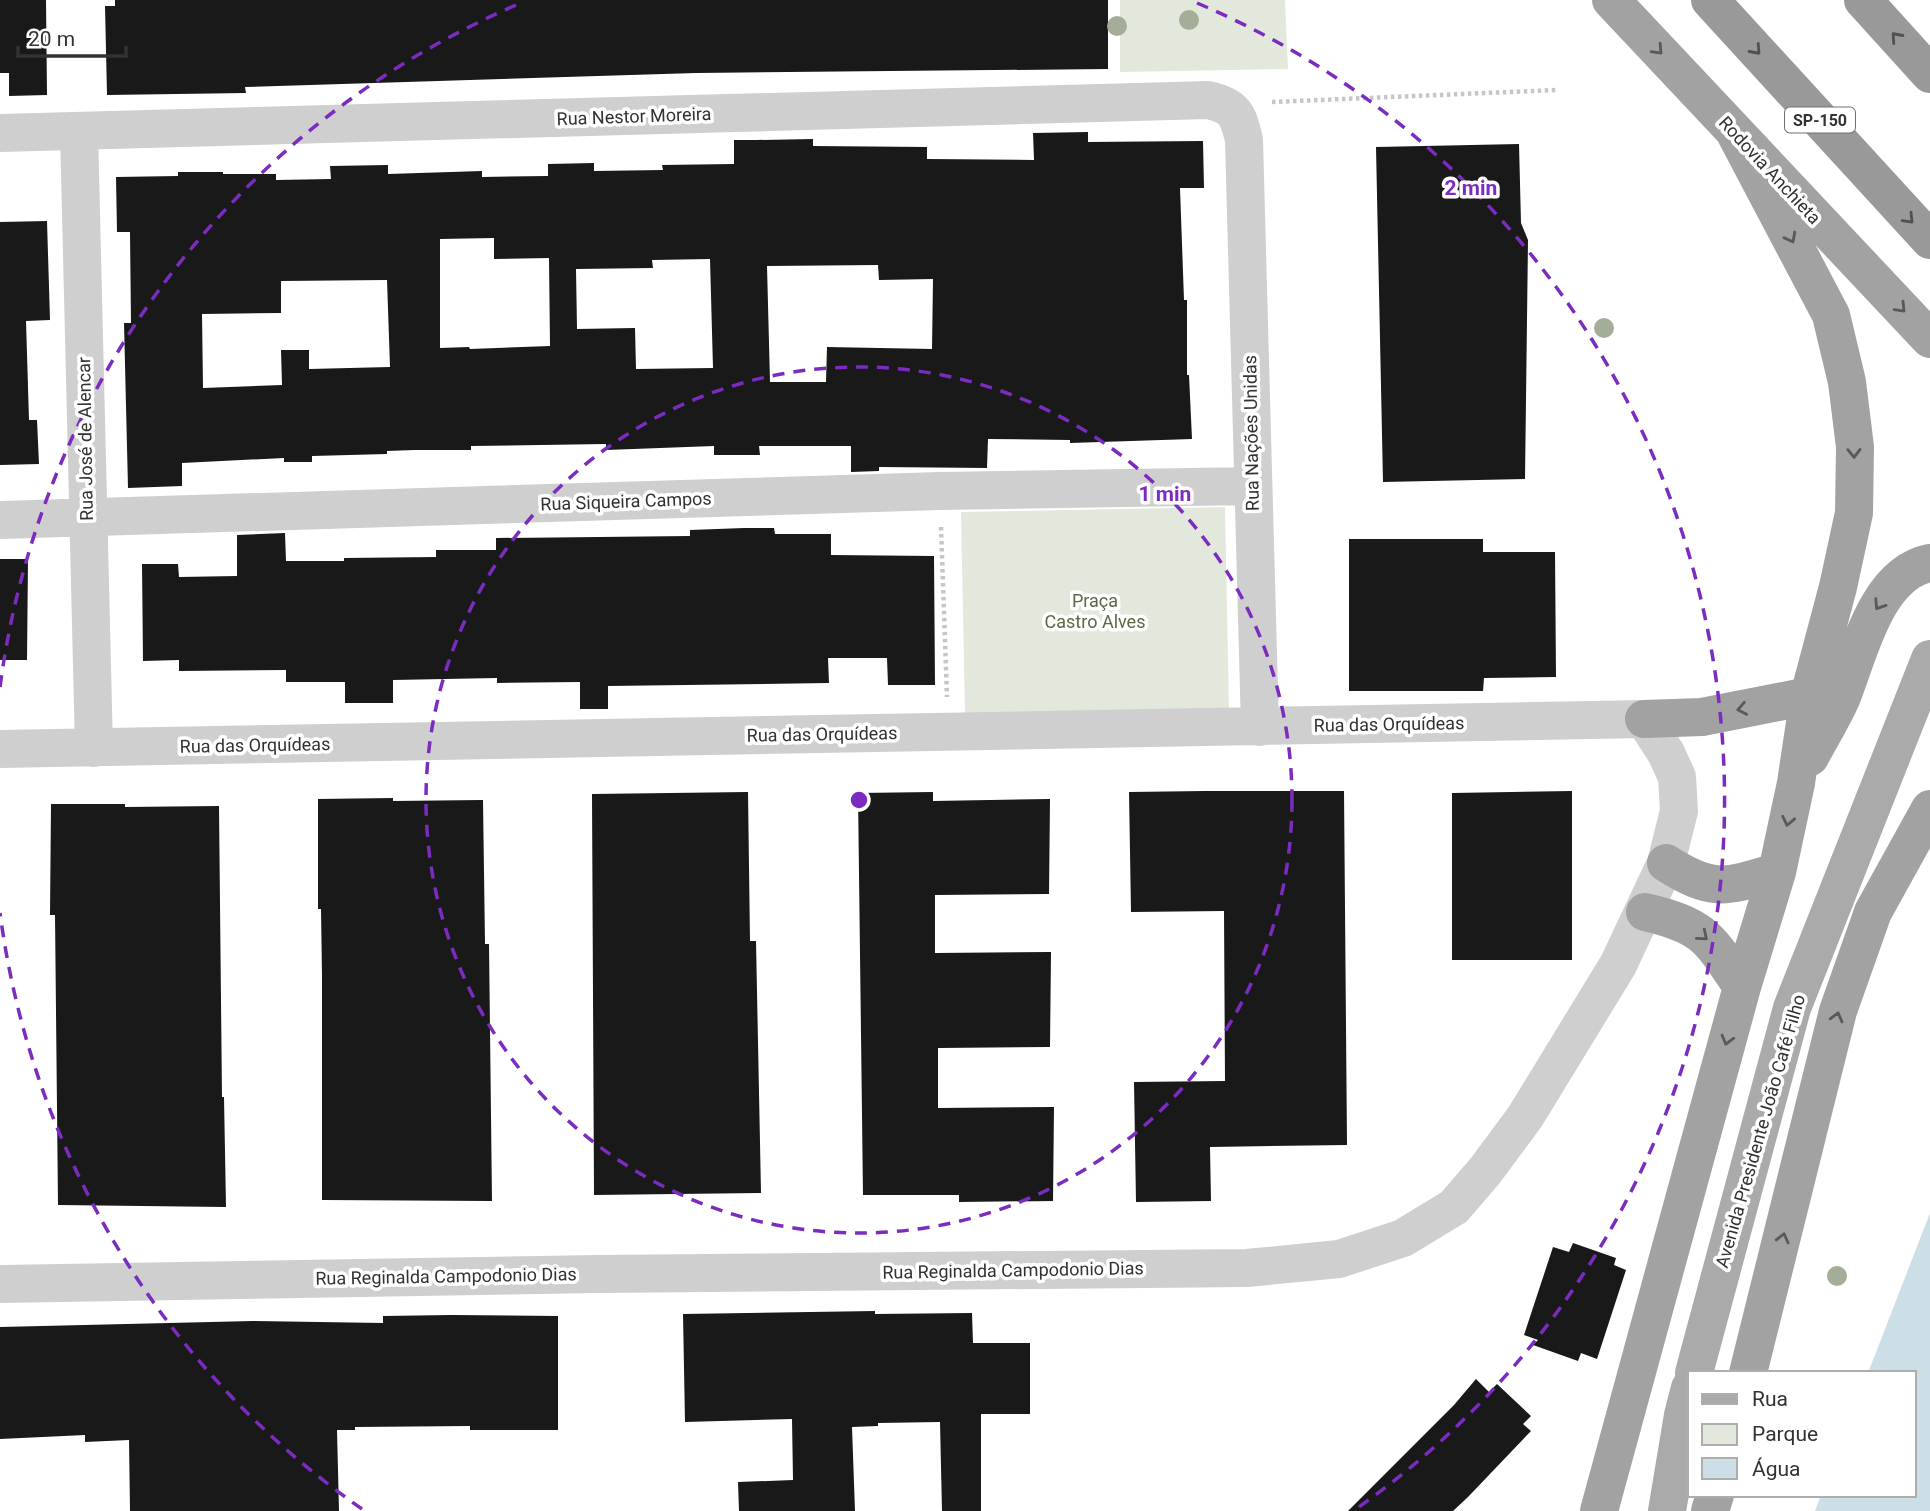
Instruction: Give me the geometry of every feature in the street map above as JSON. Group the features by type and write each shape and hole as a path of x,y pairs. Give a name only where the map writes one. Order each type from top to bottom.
{"highway":[{"name":"Rodovia Anchieta","path":"1611,0 1735,135 1930,339"},
{"name":"SP-150","path":"1710,0 1930,240"},
{"path":"1863,0 1930,74"},
{"path":"1599,1511 1742,987 1777,872 1796,783 1809,696 1838,587 1854,513 1855,447 1847,382 1831,315 1735,135"},
{"path":"1796,783 1840,701 1874,612 1893,584 1923,564 1930,563"},
{"path":"1644,719 1702,717 1809,696"},
{"path":"1748,1371 1838,1011 1873,912 1928,814"},
{"path":"1666,863 1691,880 1713,885 1735,884 1777,872"},
{"path":"1644,912 1674,919 1696,930 1711,942 1742,987"}],"main road":[{"name":"Avenida Presidente João Café Filho","path":"1694,1371 1792,1008 1930,659"},
{"name":"Avenida Presidente João Café Filho","path":"1642,1511 1688,1395"},
{"name":"Avenida Presidente João Café Filho","path":"1667,1511 1688,1395"}],"street":[{"name":"Rua Nestor Moreira","path":"0,133 1196,100 1225,104"},
{"name":"Rua Nações Unidas","path":"1225,104 1238,117 1244,140 1260,727"},
{"name":"Rua José de Alencar","path":"79,131 86,519 94,748"},
{"name":"Rua Siqueira Campos","path":"0,520 940,491 1252,486"},
{"name":"Rua das Orquídeas","path":"0,749 1644,719"},
{"name":"Rua Reginalda Campodonio Dias","path":"0,1284 570,1274 1247,1268 1339,1259 1403,1238 1454,1207 1525,1117 1618,965 1644,912 1666,863 1679,811 1676,777 1666,753 1644,719"}],"path":[{"path":"1225,104 1557,90"},
{"path":"940,491 948,732"}],"green space":[{"path":"1120,0 1285,0 1288,69 1120,72"},
{"name":"Praça Castro Alves","path":"1225,507 1229,709 965,714 961,512"}],"water":[{"path":"1930,1213 1930,1511 1815,1511 1820,1497 1916,1497 1916,1371 1869,1371"}],"building":[{"path":"0,0 46,0 47,95 9,96 9,73 0,73"},
{"path":"115,0 1108,0 1108,69 696,73 245,87 246,93 107,95 105,6 115,6"},
{"path":"1088,132 1088,142 1203,141 1204,188 1180,188 1192,439 1070,443 1070,440 988,439 987,468 879,467 879,471 851,472 851,446 759,446 760,455 714,455 714,446 606,450 606,444 471,446 471,450 387,451 387,454 312,456 312,462 284,462 284,458 182,463 182,486 128,488 124,323 131,323 130,232 117,232 116,177 178,176 178,172 223,172 276,174 276,180 331,179 330,166 388,165 388,174 482,171 482,177 548,176 548,164 594,163 594,171 663,170 662,165 734,164 734,140 813,139 813,146 927,147 927,159 1034,160 1033,133","holes":["494,238 494,259 549,258 550,346 440,348 440,239","710,259 713,368 636,369 635,328 577,329 576,269 653,268 652,260","878,265 879,280 933,279 932,349 827,347 826,382 770,382 767,266","387,280 390,367 309,369 309,350 281,350 282,385 203,388 202,314 281,313 281,281"]},
{"path":"1519,144 1521,223 1528,240 1525,479 1383,482 1376,147"},
{"path":"47,221 50,320 26,321 29,420 37,420 39,464 0,465 0,222"},
{"path":"774,528 775,534 831,534 831,555 934,556 935,685 888,685 887,658 828,658 829,683 608,686 608,709 580,709 580,682 497,683 497,678 393,680 393,703 345,703 345,682 286,682 286,670 179,671 179,660 143,661 142,564 178,564 179,577 237,576 237,535 285,533 286,561 344,561 344,558 436,557 436,550 496,550 496,538 690,536 690,530"},
{"path":"1349,539 1483,539 1483,552 1555,552 1556,677 1484,678 1483,691 1349,691"},
{"path":"0,559 28,559 27,660 0,660"},
{"path":"1344,791 1347,1145 1210,1147 1211,1201 1136,1202 1134,1082 1225,1081 1224,911 1131,912 1129,792"},
{"path":"1572,791 1572,960 1452,960 1452,793"},
{"path":"748,792 750,941 756,941 761,1193 594,1195 592,794"},
{"path":"933,792 933,801 1050,799 1049,894 935,895 935,953 1051,952 1050,1047 938,1048 938,1108 1054,1107 1053,1201 959,1202 959,1195 863,1195 858,793"},
{"path":"393,798 393,801 483,800 485,944 489,944 492,1201 322,1200 322,976 321,909 318,909 318,799"},
{"path":"51,804 125,804 125,807 219,806 226,1207 58,1205 55,915 50,915"},
{"path":"1573,1243 1616,1258 1614,1265 1626,1270 1597,1359 1581,1353 1578,1361 1533,1345 1538,1340 1524,1335 1553,1247 1569,1252"},
{"path":"875,1311 875,1314 972,1313 973,1343 1030,1343 1030,1414 981,1414 981,1511 942,1511 940,1422 878,1423 878,1426 852,1427 855,1511 739,1511 738,1482 793,1480 792,1419 685,1422 683,1314"},
{"path":"383,1316 558,1316 558,1430 470,1430 470,1426 355,1427 355,1430 337,1430 339,1511 130,1511 129,1440 85,1442 85,1435 0,1439 0,1327 253,1321 383,1323"},
{"path":"1476,1379 1489,1392 1497,1384 1531,1416 1523,1424 1531,1431 1468,1497 1453,1511 1348,1511 1454,1405"}]}
